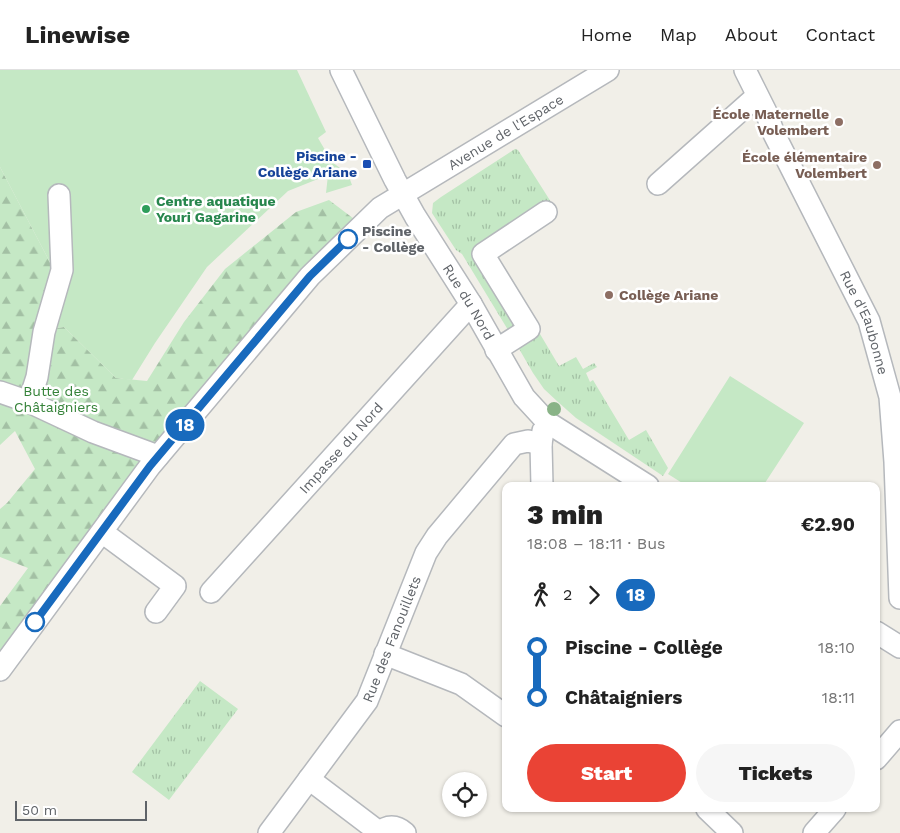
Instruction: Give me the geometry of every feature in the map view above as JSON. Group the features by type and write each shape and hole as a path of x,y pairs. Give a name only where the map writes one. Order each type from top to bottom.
{"street":[{"name":"Rue du Nord","path":"341,70 403,194 524,397 547,422 642,482"},
{"name":"Avenue de l'Espace","path":"0,670 150,466 310,276 380,208 608,70"},
{"name":"Rue d'Eaubonne","path":"745,70 766,112 774,134 869,321 890,397 895,462 900,598"},
{"path":"658,184 757,96"},
{"path":"29,402 36,377 44,332 62,270 59,195"},
{"path":"496,350 529,329 483,254 546,212"},
{"name":"Impasse du Nord","path":"211,592 470,304"},
{"path":"0,392 29,402 93,432 158,456"},
{"name":"Rue des Fanouillets","path":"269,833 367,701 426,553 437,536 514,444 527,422 524,397"},
{"path":"542,482 541,444 544,427 547,422"},
{"path":"514,444 528,441 541,444"},
{"path":"102,532 175,586 156,612"},
{"path":"880,634 900,647"},
{"path":"385,654 461,684 502,713"},
{"path":"880,754 900,731"},
{"path":"308,779 379,833 389,827 395,827 405,833"},
{"path":"710,812 732,833"},
{"path":"814,833 832,812"}],"green space":[{"name":"Centre aquatique Youri Gagarine","path":"0,70 297,70 326,132 318,138 332,162 328,175 288,191 207,267 132,380 116,378 64,327 56,328 53,268 0,167"},
{"path":"515,149 518,150 551,202 471,253 514,321 511,335 462,254 456,250 432,213 433,203"},
{"path":"332,162 348,174 352,185 326,193 328,175"},
{"name":"Butte des Châtaigniers","path":"0,167 53,268 56,328 64,327 116,378 147,381 184,322 225,269 296,212 329,200 358,222 0,656 0,606 28,568 0,557 0,509 35,469 15,431 0,445"},
{"path":"540,334 559,366 576,357 583,369 594,363 597,367 586,373 590,382 593,380 629,440 646,430 668,468 663,476 576,418 544,389 518,347"},
{"path":"730,376 804,423 766,482 681,482 668,474"},
{"path":"200,681 238,709 169,800 132,772"}],"bus line":[{"name":"18","path":"35,622 150,466 310,276 348,239"}],"place":[{"name":"École Maternelle Volembert","path":"839,122"},
{"name":"Piscine - Collège Ariane","path":"367,164"},
{"name":"École élémentaire Volembert","path":"877,165"},
{"name":"Centre aquatique Youri Gagarine","path":"146,209"},
{"name":"Piscine - Collège","path":"348,239"},
{"name":"Collège Ariane","path":"609,295"}]}
